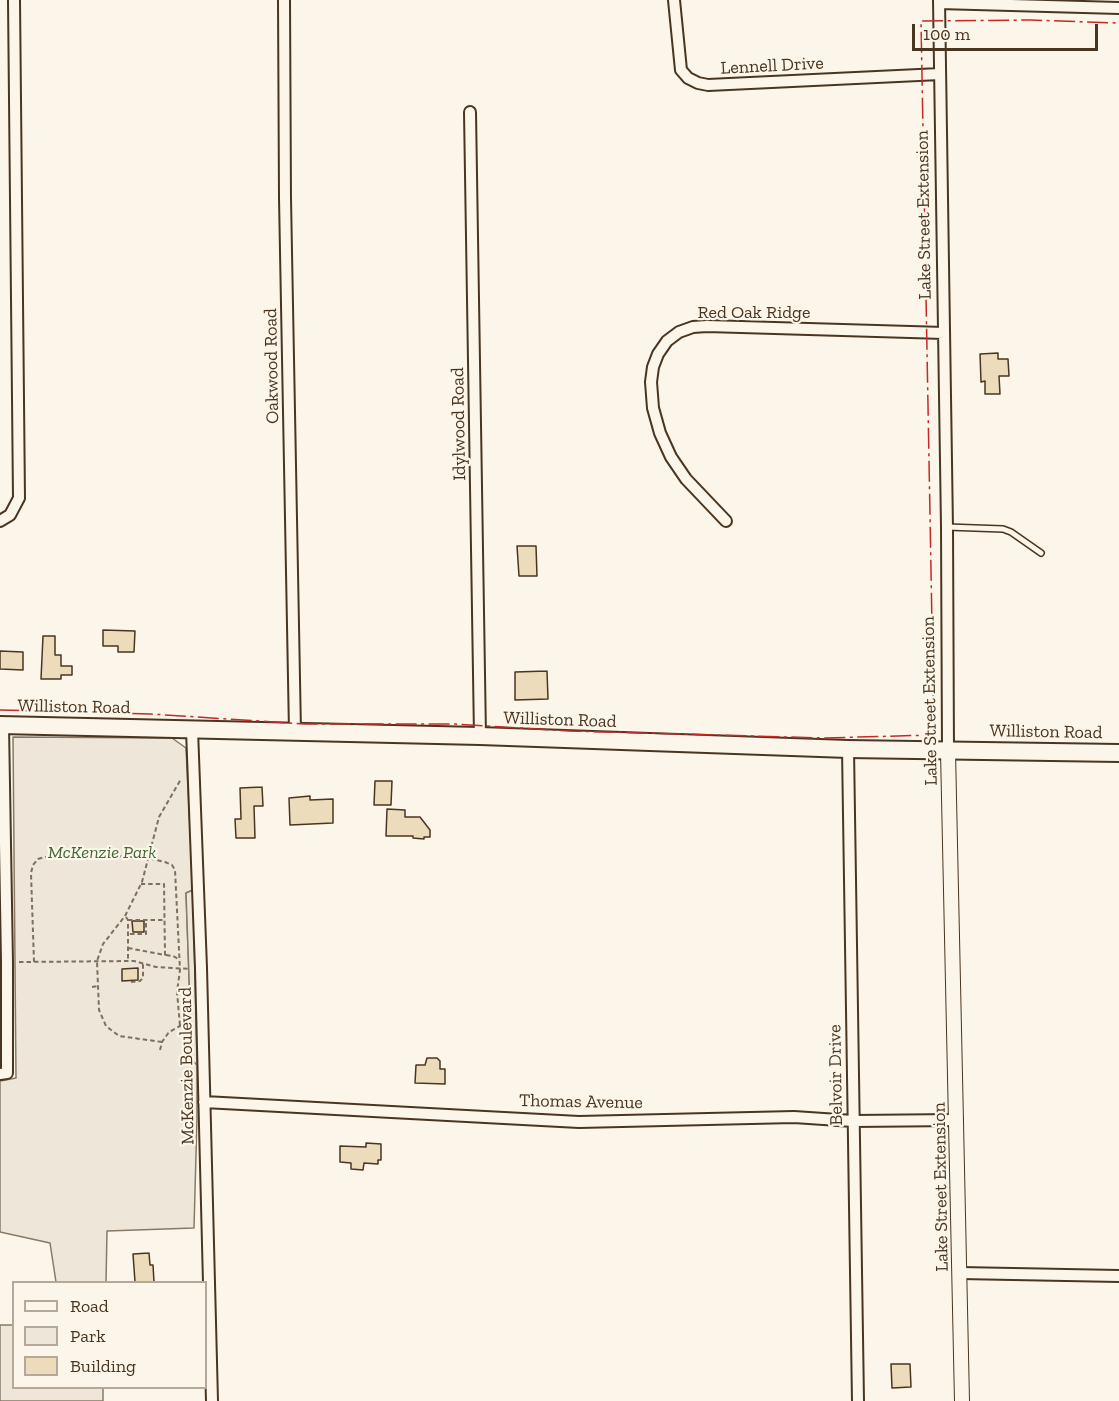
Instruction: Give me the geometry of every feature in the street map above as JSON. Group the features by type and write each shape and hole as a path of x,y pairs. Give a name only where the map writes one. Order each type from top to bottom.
{"main road":[{"name":"Williston Road","path":"2,725 480,736 848,749 1119,753"}],"street":[{"path":"0,521 10,515 19,498 14,0"},
{"name":"Oakwood Road","path":"284,0 285,198 295,732"},
{"name":"Lennell Drive","path":"674,0 681,70 688,78 708,86 940,74"},
{"path":"939,1 1119,8"},
{"name":"Lake Street Extension","path":"939,1 948,751 962,1401"},
{"name":"Idylwood Road","path":"470,112 480,736"},
{"name":"Red Oak Ridge","path":"726,521 686,479 671,457 660,434 653,408 651,382 658,354 667,341 679,332 693,327 707,326 944,333"},
{"path":"0,1074 7,1073 2,725"},
{"name":"McKenzie Boulevard","path":"192,729 201,968 212,1401"},
{"name":"Belvoir Drive","path":"848,749 858,1401"},
{"name":"Thomas Avenue","path":"204,1101 579,1122 794,1117 853,1121 957,1120"},
{"path":"960,1273 1119,1276"}],"lane":[{"path":"947,527 1003,529 1041,553"}],"path":[{"path":"162,1042 119,1036 106,1026 99,1010 97,962 103,944 125,916 141,884 159,817 184,773"},
{"path":"34,962 31,873 38,859 114,856 148,858 172,865 176,870 180,960 177,992 180,1026"},
{"path":"141,884 164,884 165,955"},
{"path":"125,916 128,920 128,961"},
{"path":"128,920 164,920"},
{"path":"128,934 146,934 146,920"},
{"path":"128,948 173,956 180,960"},
{"path":"7,963 128,961 180,970 201,968"},
{"path":"131,982 140,981 143,978 143,963"},
{"path":"92,987 98,986"},
{"path":"160,1050 169,1032 180,1026 202,1024"}],"green space":[{"name":"McKenzie Park","path":"13,737 172,738 186,748 193,890 186,893 192,1059 197,1065 194,1228 107,1231 106,1281 56,1281 50,1243 0,1232 0,1081 16,1078"},
{"path":"0,1325 12,1325 12,1389 103,1389 103,1401 0,1401"}],"shaded area":[{"path":"193,890 197,1065 192,1060 186,893"}],"building":[{"path":"998,353 998,359 1008,359 1009,376 999,376 1000,394 985,394 985,381 981,382 980,354"},
{"path":"517,546 536,546 537,576 519,576"},
{"path":"103,630 135,631 134,652 118,652 118,646 103,646"},
{"path":"43,636 55,636 55,655 61,655 61,666 72,666 72,675 61,675 61,679 41,679"},
{"path":"0,651 23,652 23,670 0,669"},
{"path":"547,671 548,699 515,700 515,672"},
{"path":"375,781 392,781 391,805 374,805"},
{"path":"262,787 263,806 254,806 255,838 236,838 235,819 241,819 240,788"},
{"path":"310,796 310,800 333,799 333,823 290,825 289,798"},
{"path":"387,809 405,810 405,817 420,817 430,830 430,837 424,837 424,839 413,838 413,836 386,836"},
{"path":"132,921 144,921 144,932 133,932"},
{"path":"138,968 138,980 122,981 122,969"},
{"path":"427,1058 437,1058 440,1061 440,1069 445,1069 445,1084 415,1083 416,1065 425,1065"},
{"path":"366,1143 381,1144 381,1160 378,1160 378,1164 364,1163 363,1170 351,1169 351,1163 340,1162 340,1146 366,1147"},
{"path":"149,1253 150,1265 153,1265 154,1281 135,1281 133,1254"},
{"path":"891,1364 910,1364 911,1387 892,1388"}],"power":[{"path":"0,710 151,714 305,724 455,724 570,731 824,738 934,735 921,21 1031,20 1119,23"}]}
